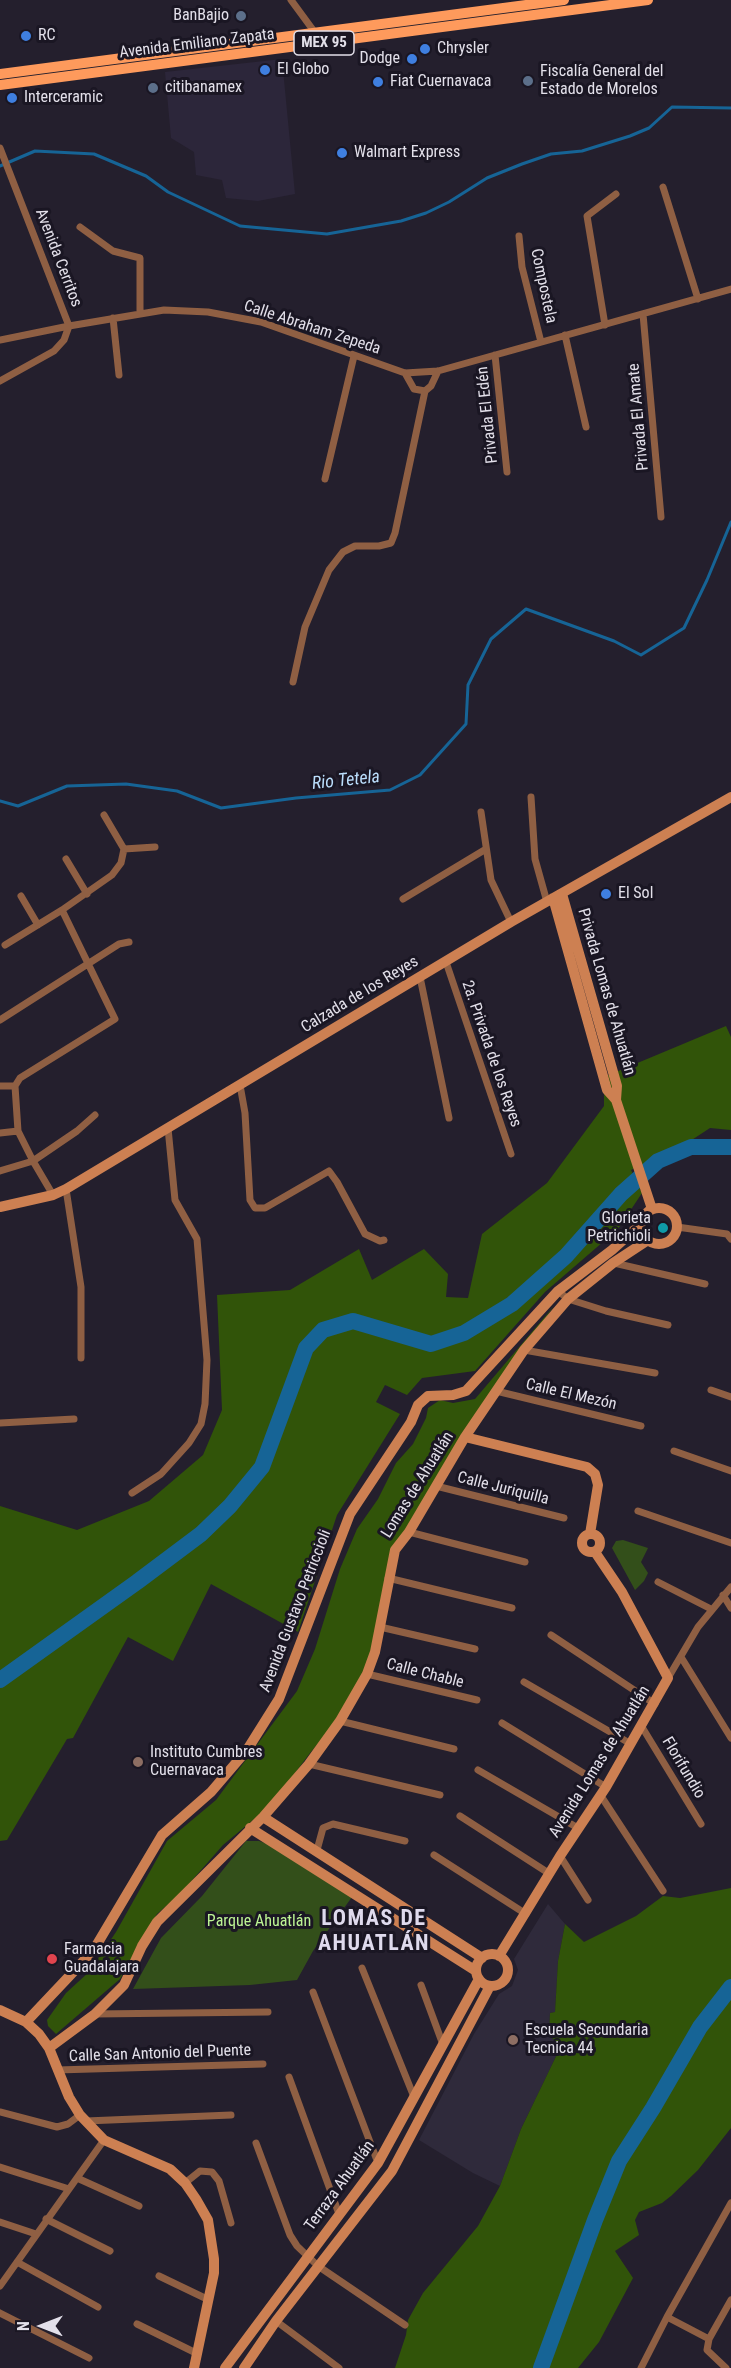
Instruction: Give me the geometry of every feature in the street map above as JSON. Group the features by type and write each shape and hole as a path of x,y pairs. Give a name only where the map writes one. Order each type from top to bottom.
{"main road":[{"name":"Avenida Emiliano Zapata","path":"0,85 322,43 542,1 564,0"},
{"name":"Avenida Emiliano Zapata","path":"0,74 315,33 377,31 648,0"}],"street":[{"path":"291,0 322,43"},
{"name":"Avenida Cerritos","path":"0,148 69,326 64,340 54,351 0,381"},
{"path":"663,187 698,299"},
{"path":"605,325 587,216 616,194"},
{"path":"80,227 113,251 140,258 140,314"},
{"name":"Compostela","path":"519,236 522,267 542,342"},
{"name":"Calle Abraham Zepeda","path":"0,340 164,310 219,314 261,322 405,373 438,371 731,289"},
{"name":"Privada El Amate","path":"643,314 661,517"},
{"path":"113,318 119,375"},
{"path":"565,335 586,427"},
{"path":"326,479 354,356"},
{"name":"Privada El Edén","path":"495,356 507,471"},
{"path":"293,682 305,627 329,570 343,552 355,546 379,546 391,543 425,391 431,386 438,371"},
{"name":"Calle Abraham Zepeda","path":"405,373 414,390 425,391"},
{"path":"531,797 535,859 554,898"},
{"name":"Calzada de los Reyes","path":"0,1208 53,1195 66,1189 511,922 731,797"},
{"path":"482,812 492,880 511,922"},
{"path":"5,945 87,894 112,875 121,863 124,849 104,814"},
{"path":"124,849 155,847"},
{"path":"403,899 486,849"},
{"path":"66,859 87,894"},
{"path":"21,896 38,925"},
{"name":"Privada Lomas de Ahuatlán","path":"554,898 607,1090 616,1100 652,1209"},
{"path":"53,1195 18,1131 15,1086 20,1078 115,1019 62,910"},
{"path":"0,1020 119,944 129,942"},
{"name":"2a. Privada de los Reyes","path":"446,962 511,1154"},
{"path":"420,977 448,1118"},
{"path":"240,1085 245,1113 250,1200 255,1208 265,1208 328,1171 337,1182 365,1234 380,1241 384,1240"},
{"path":"0,1086 15,1086"},
{"path":"0,1171 33,1161 77,1131 95,1114"},
{"path":"132,1493 161,1474 189,1443 201,1424 205,1404 207,1360 197,1239 175,1200 168,1128"},
{"path":"0,1133 18,1131"},
{"path":"66,1189 81,1287 81,1358"},
{"path":"664,1208 670,1211 676,1221 677,1227 673,1238 664,1244 648,1240 642,1230 643,1218 652,1209 664,1208"},
{"path":"641,1224 612,1251 613,1263 628,1264 705,1284"},
{"path":"677,1227 727,1234 731,1239"},
{"name":"Lomas de Ahuatlán","path":"49,2048 95,2014 124,1985 142,1946 157,1922 263,1816 309,1764 340,1721 367,1674 375,1653 395,1550 409,1532 465,1437 496,1391 568,1299 613,1263 648,1240"},
{"name":"Avenida Gustavo Petriccioli","path":"26,2022 93,1951 162,1834 211,1792 247,1750 258,1733 279,1699 350,1514 411,1422 418,1405 428,1396 453,1395 466,1391 558,1291 612,1251"},
{"path":"558,1291 568,1299 606,1311 668,1325"},
{"path":"529,1351 655,1373"},
{"path":"711,1390 731,1397"},
{"name":"Calle El Mezón","path":"496,1391 641,1426"},
{"path":"0,1423 74,1419"},
{"path":"465,1437 587,1467 595,1474 598,1485 590,1534 597,1535 601,1541 600,1547 595,1552 622,1592 668,1678"},
{"path":"674,1451 731,1471"},
{"name":"Calle Juriquilla","path":"436,1486 564,1518"},
{"path":"638,1511 731,1543"},
{"path":"409,1532 525,1562"},
{"path":"388,1578 512,1608"},
{"path":"658,1582 711,1609"},
{"name":"Avenida Lomas de Ahuatlán","path":"499,1956 560,1856 604,1791 668,1678 711,1609 731,1587"},
{"path":"723,1595 731,1608"},
{"path":"380,1627 475,1649"},
{"path":"551,1635 655,1704"},
{"path":"681,1657 731,1738"},
{"name":"Calle Chable","path":"367,1674 477,1700"},
{"path":"524,1682 631,1743"},
{"path":"340,1721 454,1749"},
{"path":"502,1723 604,1791 663,1891"},
{"name":"Florifundio","path":"642,1727 701,1824"},
{"path":"309,1764 440,1795"},
{"path":"478,1770 578,1828"},
{"path":"263,1816 482,1958"},
{"path":"459,1816 550,1874"},
{"path":"317,1850 324,1828 333,1824 405,1842"},
{"path":"250,1828 478,1975 490,1986 499,1984 506,1977 506,1963 499,1956 490,1954 479,1962 478,1975"},
{"path":"434,1855 526,1914"},
{"path":"560,1856 588,1900"},
{"path":"362,1968 414,2097"},
{"name":"Terraza Ahuatlán","path":"225,2368 306,2256 378,2163 478,1975"},
{"path":"421,1985 442,2042"},
{"name":"Terraza Ahuatlán","path":"244,2368 276,2321 392,2171 490,1986"},
{"path":"313,1992 378,2163"},
{"path":"0,2010 26,2022 39,2034 49,2048 57,2070 82,2118 104,2140 170,2169 186,2183 208,2220 213,2242 214,2273 194,2368"},
{"path":"95,2014 268,2012"},
{"name":"Calle San Antonio del Puente","path":"57,2070 264,2064"},
{"path":"289,2077 339,2214"},
{"path":"0,2112 57,2127 82,2118 231,2115"},
{"path":"0,2286 3,2275 17,2262 46,2218 104,2140"},
{"path":"256,2143 290,2235 306,2256 405,2325"},
{"path":"0,2168 69,2189"},
{"path":"186,2183 200,2171 212,2172 219,2181 231,2223"},
{"path":"77,2178 139,2206"},
{"path":"641,2368 731,2203"},
{"path":"46,2218 110,2251"},
{"path":"0,2222 36,2234"},
{"path":"17,2262 98,2307"},
{"path":"159,2276 209,2300"},
{"path":"726,2368 706,2350 709,2339 731,2300"},
{"path":"0,2313 89,2358"},
{"path":"667,2317 709,2339"},
{"path":"276,2321 339,2368"},
{"path":"137,2324 196,2353"}],"shaded area":[{"path":"282,59 295,194 258,201 226,198 222,180 196,175 194,152 171,138 165,72"},
{"name":"Escuela Secundaria Tecnica 44","path":"548,1904 565,1924 558,1961 555,2012 550,2013 549,2035 561,2046 521,2129 500,2186 473,2173 419,2140 474,2034 499,1994 512,1986 518,1970 514,1959"}],"green space":[{"path":"726,1026 731,1037 731,1130 710,1128 678,1149 631,1170 642,1193 618,1229 545,1292 475,1371 422,1378 407,1395 385,1385 376,1402 400,1414 337,1515 298,1632 211,1584 173,1661 128,1637 73,1738 67,1739 7,1840 0,1841 0,1506 77,1530 149,1501 203,1455 222,1410 217,1295 290,1290 359,1249 372,1280 424,1249 448,1274 446,1297 468,1298 482,1234 547,1183 604,1106 604,1077"},
{"path":"554,1306 502,1379 397,1547 374,1654 336,1722 271,1805 223,1845 180,1894 157,1914 120,1979 56,2034 48,2026 47,2020 66,1993 89,1972 116,1932 167,1841 216,1800 297,1691 315,1649 340,1569 357,1529 378,1499 396,1463 413,1444 426,1418 428,1408 440,1400 453,1403 475,1399"},
{"path":"623,1540 648,1548 641,1562 648,1573 635,1590 612,1548 616,1541"},
{"name":"Parque Ahuatlán","path":"246,1841 259,1841 276,1847 352,1897 313,1951 297,1980 250,1985 133,1989 161,1938 202,1896"},
{"path":"731,1888 731,2128 698,2170 671,2196 662,2203 639,2212 635,2220 639,2235 615,2251 633,2278 599,2342 578,2368 395,2368 406,2335 408,2320 423,2293 478,2226 500,2186 521,2129 561,2046 549,2035 550,2013 555,2012 558,1961 565,1924 584,1942 636,1916 663,1896 680,1898"}],"waterway":[{"path":"0,166 35,151 94,154 146,176 168,192 240,226 327,234 401,221 426,213 449,202 487,178 522,164 551,154 582,151 649,128 672,107 731,108"},
{"name":"Rio Tetela","path":"0,801 18,806 67,786 126,784 177,791 221,808 296,798 390,790 420,775 466,724 468,685 491,639 526,609 614,641 641,655 684,628 731,522"},
{"path":"0,1680 201,1534 230,1506 262,1467 306,1348 323,1330 353,1321 431,1344 464,1333 512,1304 566,1256 621,1194 658,1161 691,1147 731,1147"},
{"path":"541,2368 619,2161 700,2027 731,1987"}],"place":[{"name":"BanBajio","path":"241,16"},
{"name":"RC","path":"26,36"},
{"name":"Chrysler","path":"425,49"},
{"name":"Dodge","path":"412,59"},
{"name":"El Globo","path":"265,70"},
{"name":"Fiscalía General del Estado de Morelos","path":"528,81"},
{"name":"Fiat Cuernavaca","path":"378,82"},
{"name":"citibanamex","path":"153,88"},
{"name":"Interceramic","path":"12,98"},
{"name":"Walmart Express","path":"342,153"},
{"name":"El Sol","path":"606,894"},
{"name":"Glorieta Petrichioli","path":"663,1228"},
{"name":"Instituto Cumbres Cuernavaca","path":"138,1762"},
{"name":"Farmacia Guadalajara","path":"52,1959"},
{"name":"Escuela Secundaria Tecnica 44","path":"513,2040"}],"district":[{"name":"LOMAS DE AHUATLÁN","path":"374,1932"}]}
